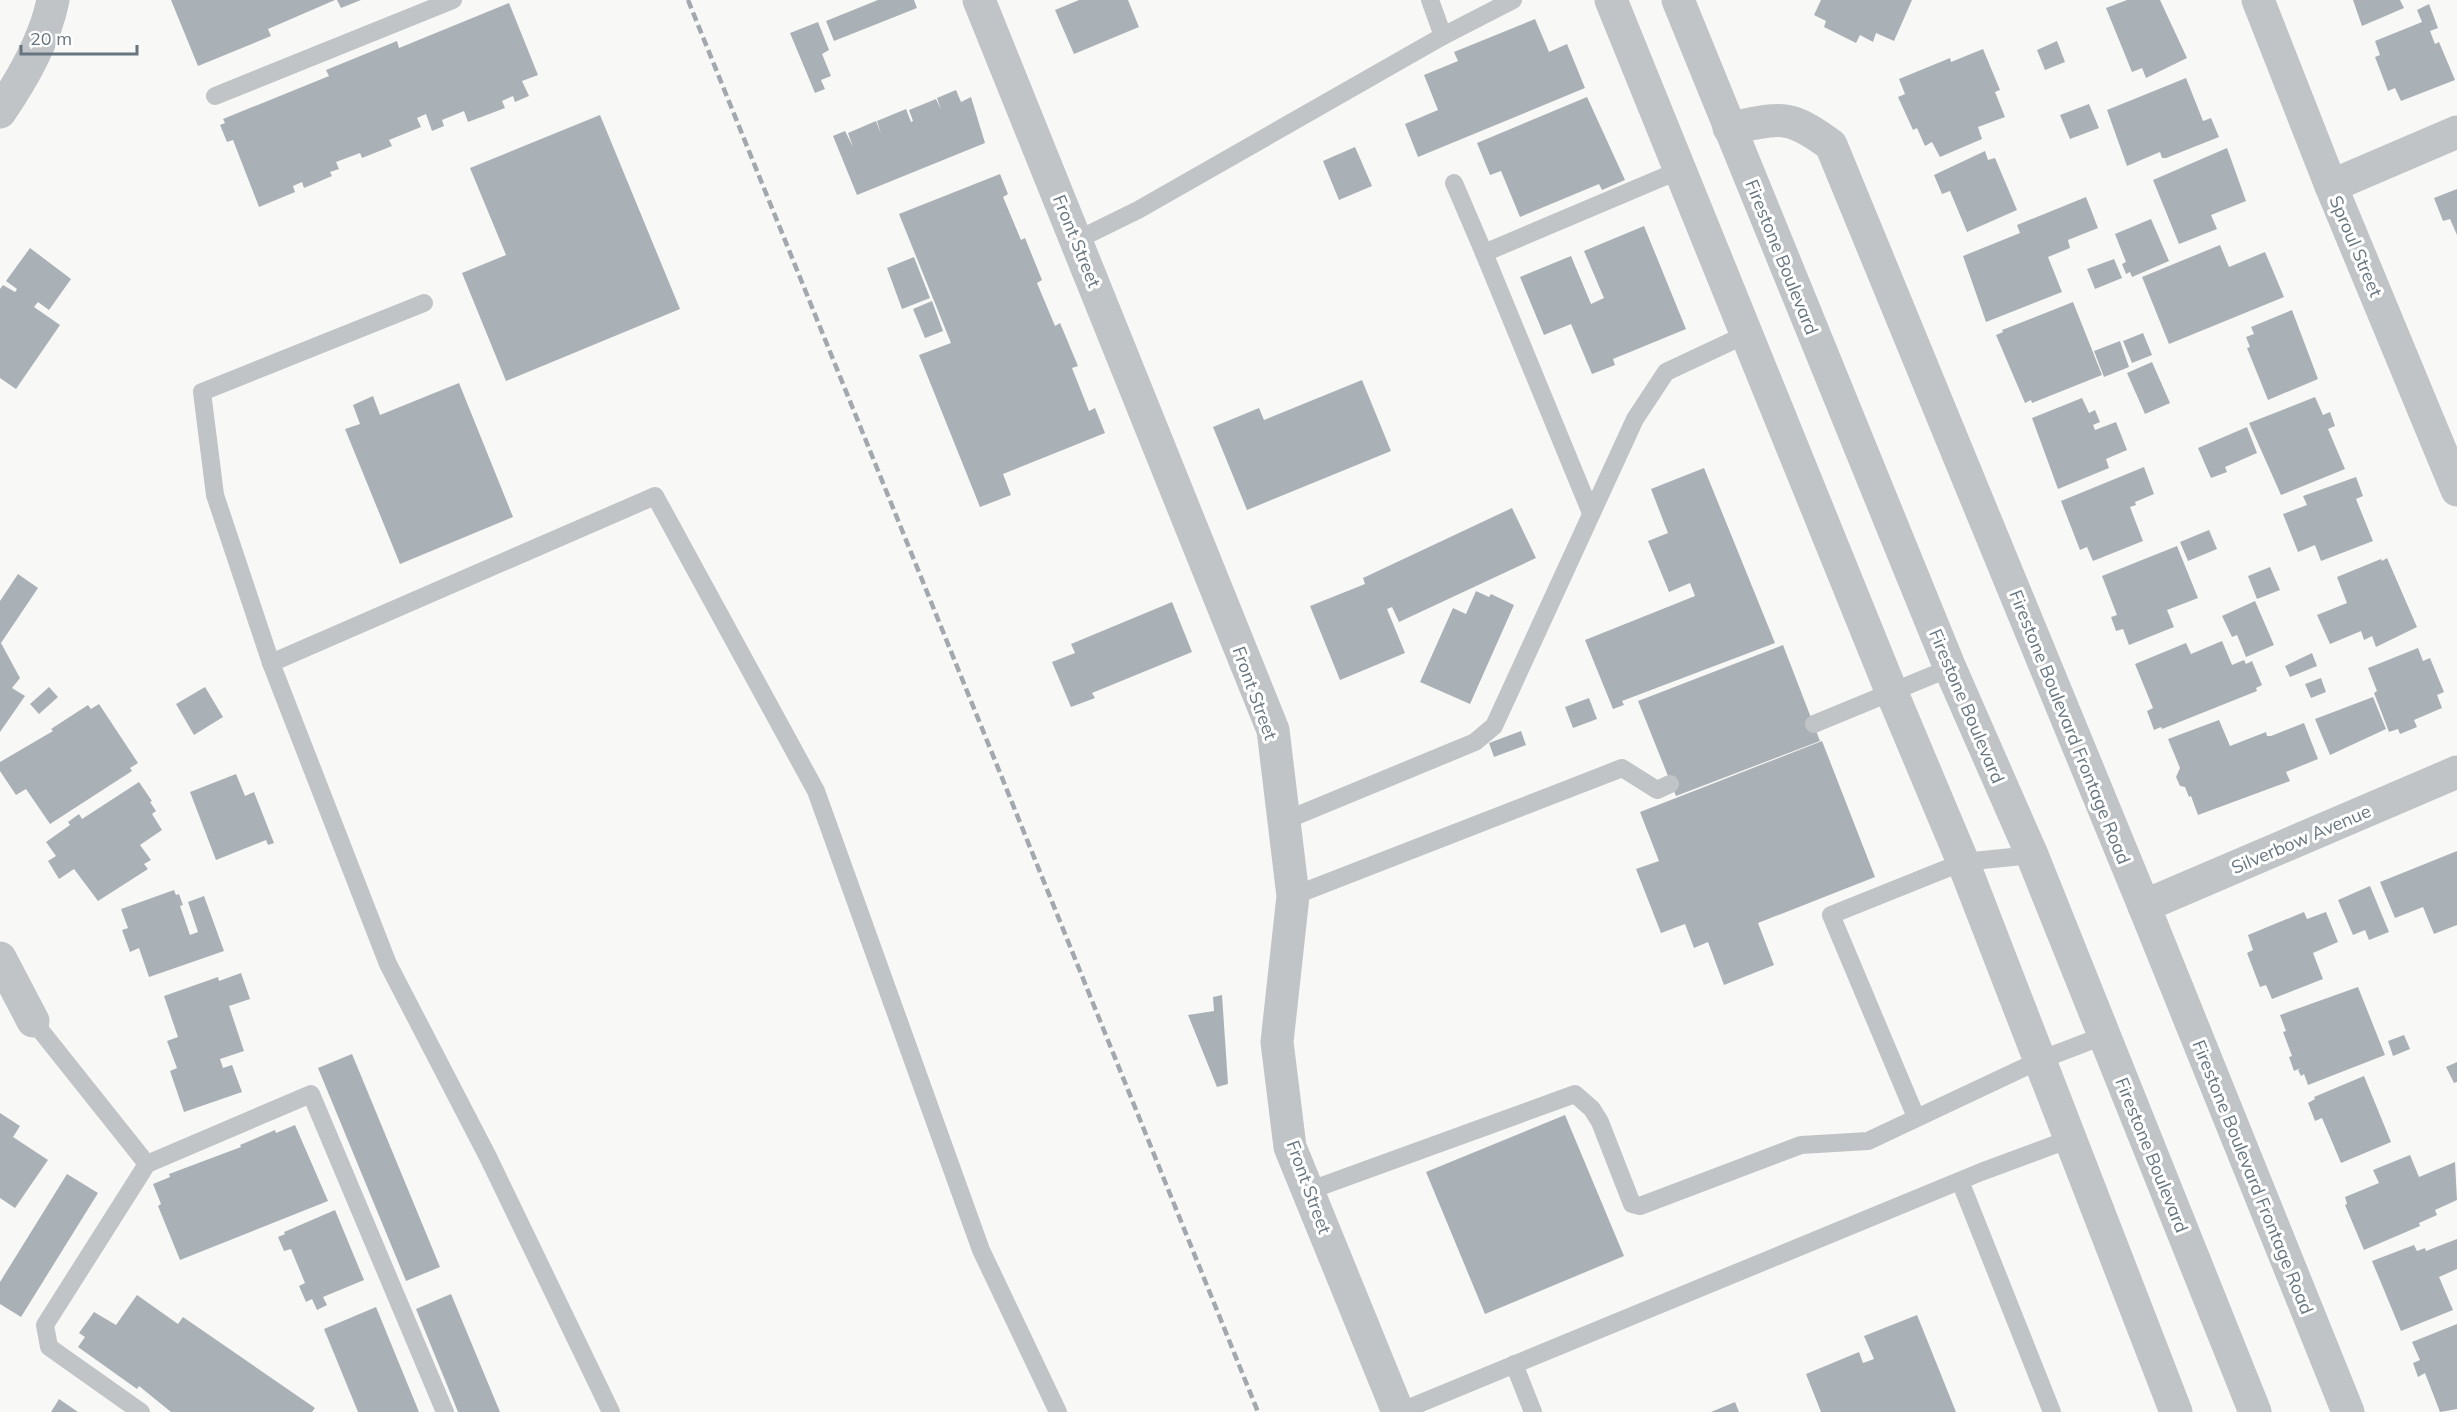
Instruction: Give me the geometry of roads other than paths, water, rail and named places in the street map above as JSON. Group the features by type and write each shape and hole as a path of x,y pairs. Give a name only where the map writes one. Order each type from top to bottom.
{"street":[{"name":"Front Street","path":"979,0 1272,730 1293,896 1277,1042 1290,1147 1399,1412"},
{"path":"1611,0 1892,693 1963,862 2176,1412"},
{"name":"Firestone Boulevard","path":"1678,0 1950,669 2032,855 2255,1412"},
{"name":"Sproul Street","path":"2258,0 2331,186 2457,490"},
{"path":"0,112 14,92 50,13"},
{"name":"Firestone Boulevard Frontage Road","path":"1729,128 1780,119 1805,125 1831,145 2144,906 2348,1412"},
{"path":"2331,186 2457,132"},
{"name":"Silverbow Avenue","path":"2144,906 2457,772"},
{"path":"0,958 33,1021"}],"lane":[{"path":"214,96 453,0"},
{"path":"1430,0 1443,36"},
{"path":"1077,240 1138,210 1443,36 1513,0"},
{"path":"1485,253 1680,170"},
{"path":"1454,183 1591,513"},
{"path":"424,303 202,392 215,495 271,663 388,964 488,1157 611,1412"},
{"path":"1284,821 1475,742 1494,726 1635,419 1666,372 1747,334"},
{"path":"271,663 655,496 816,791 981,1250 1058,1412"},
{"path":"1814,724 1950,669"},
{"path":"1293,896 1622,768 1657,790 1670,784"},
{"path":"1916,1117 1831,915 1963,862 2032,855"},
{"path":"33,1021 147,1164"},
{"path":"1308,1191 1575,1094 1592,1109 1600,1122 1632,1204 1640,1206 1801,1145 1868,1141 2040,1060 2103,1036"},
{"path":"141,1412 49,1347 45,1325 147,1164 311,1094 446,1412"},
{"path":"1399,1412 1960,1181 2070,1139"},
{"path":"1960,1181 2052,1412"},
{"path":"1514,1364 1533,1412"}],"railway":[{"path":"688,0 1258,1412"}]}
